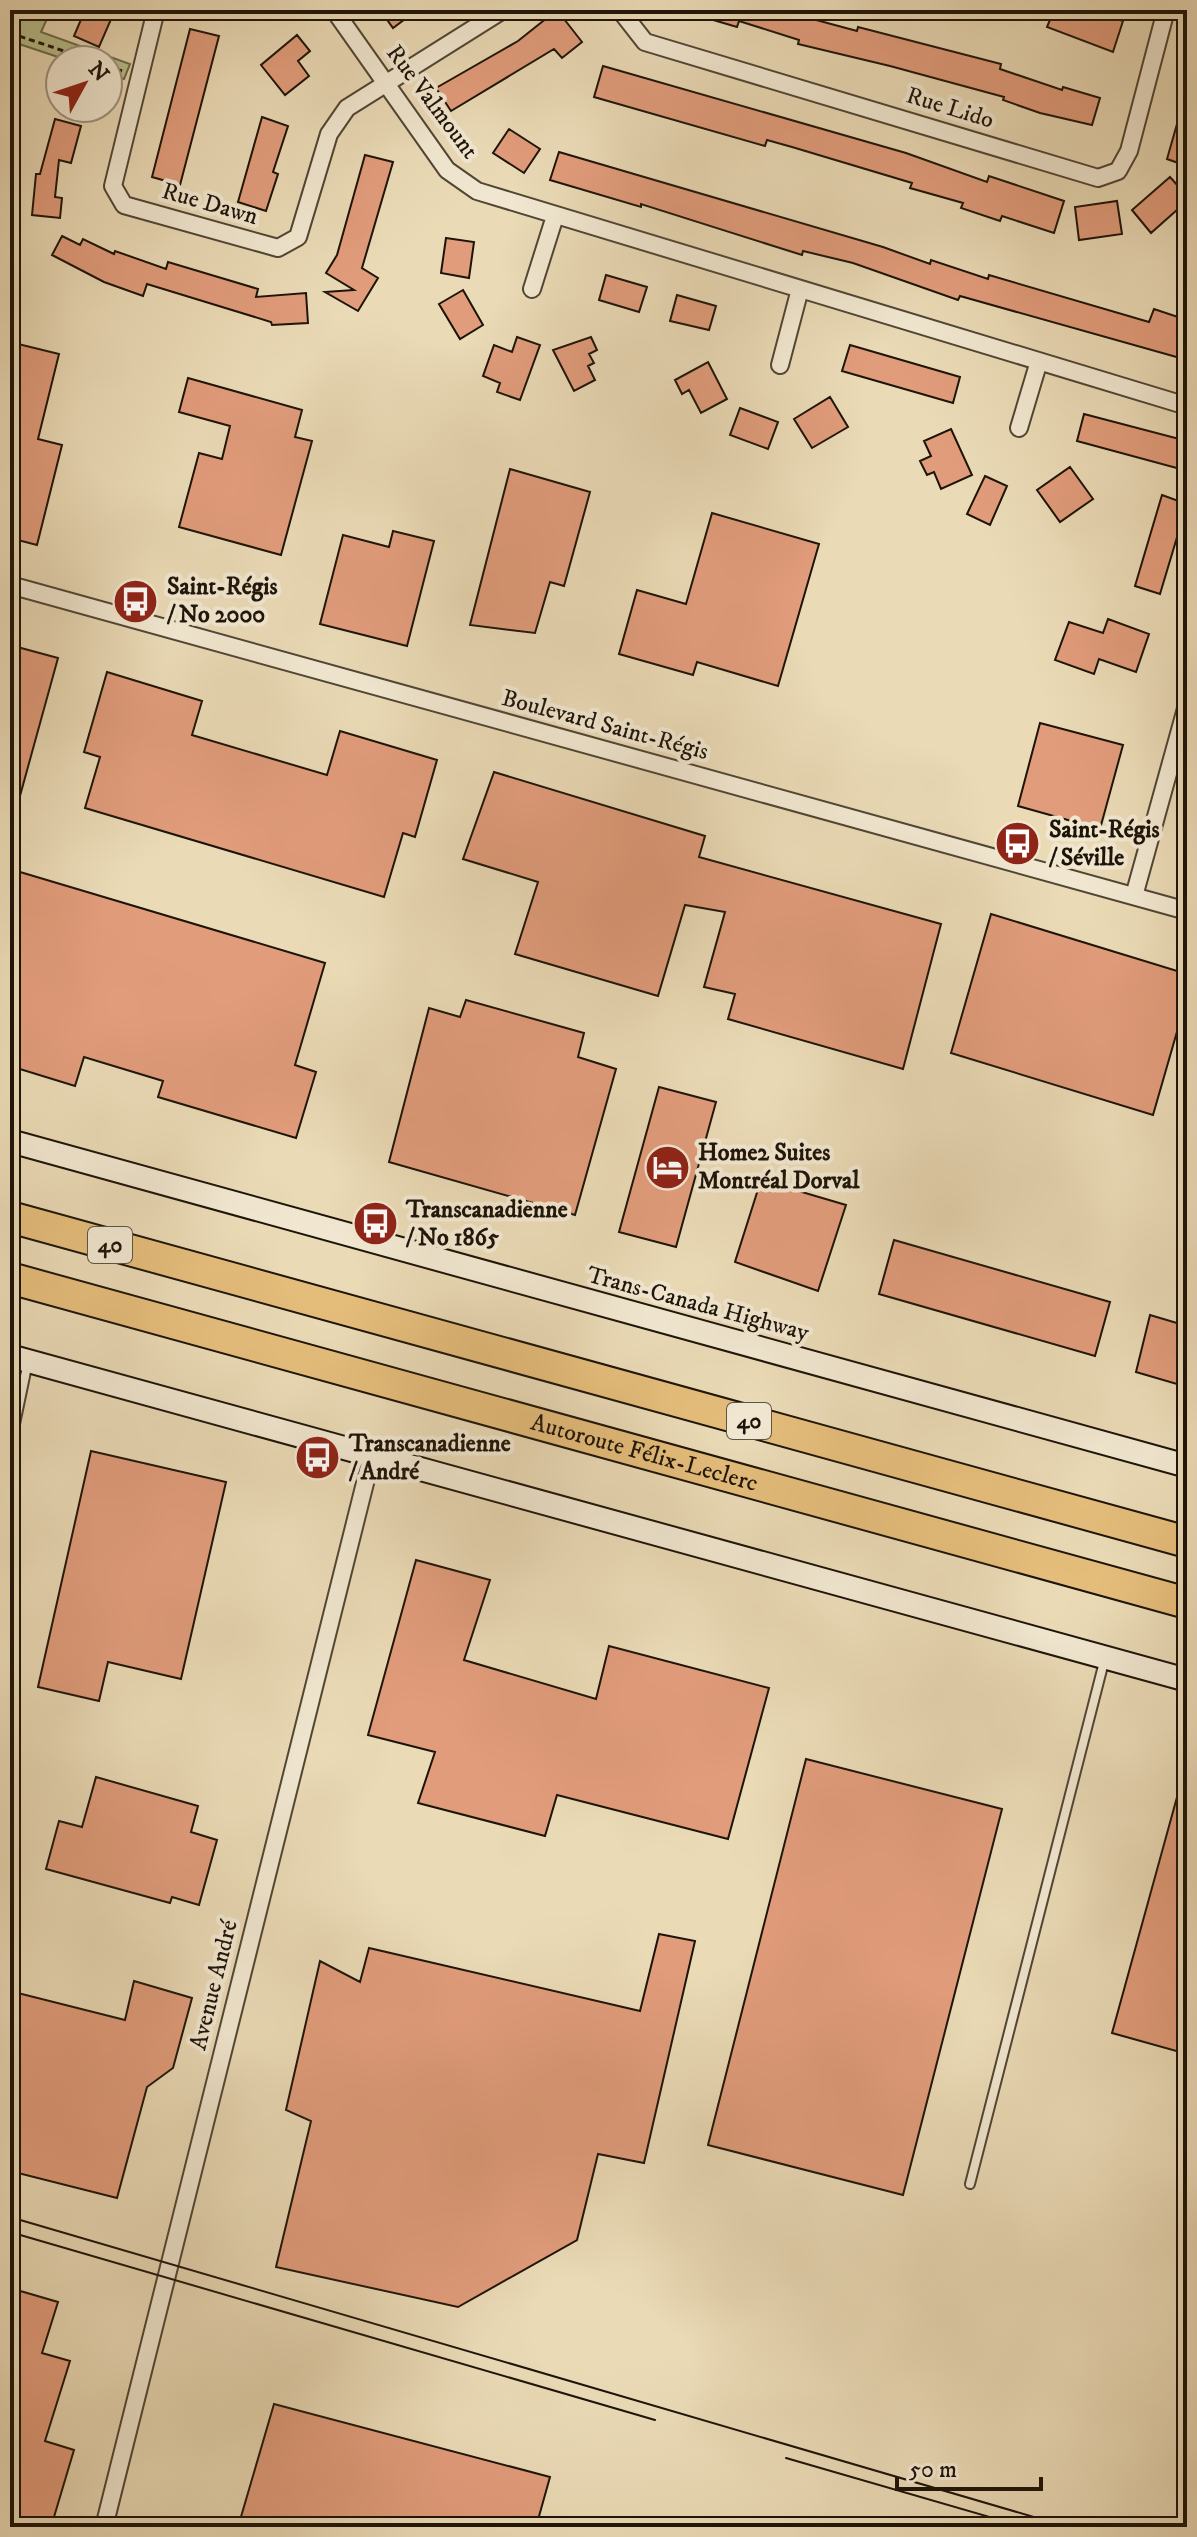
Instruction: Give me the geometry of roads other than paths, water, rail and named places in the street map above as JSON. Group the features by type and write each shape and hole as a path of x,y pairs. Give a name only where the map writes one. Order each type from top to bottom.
{"highway":[{"path":"10,1199 211,1273"},
{"name":"40","path":"10,1217 1187,1542"},
{"name":"Autoroute Félix-Leclerc","path":"16,1280 1187,1603"}],"main road":[{"name":"Trans-Canada Highway","path":"10,1141 1187,1466"},
{"path":"19,1358 1187,1680"}],"street":[{"name":"Rue Dawn","path":"156,10 113,186 124,205 278,248 298,237 329,134 347,108 503,10"},
{"name":"Rue Valmount","path":"334,10 447,170 477,191 1187,406"},
{"name":"Rue Lido","path":"620,10 645,42 1098,178 1118,171 1129,151 1166,10"},
{"path":"532,289 555,216"},
{"path":"780,365 800,289"},
{"path":"1019,428 1039,361"},
{"name":"Boulevard Saint-Régis","path":"10,585 1187,911"},
{"path":"1134,896 1187,705"},
{"name":"Avenue André","path":"104,2527 372,1455"}],"lane":[{"path":"10,1448 19,1358"},
{"path":"970,2184 1105,1657"}],"tram line":[{"path":"10,2217 1068,2527"},
{"path":"10,2232 655,2420"},
{"path":"786,2458 1024,2527"}],"place":[{"name":"Saint-Régis / No 2000","path":"136,601"},
{"name":"Saint-Régis / Séville","path":"1018,844"},
{"name":"Home2 Suites Montréal Dorval","path":"667,1167"},
{"name":"Transcanadienne / No 1865","path":"375,1224"},
{"name":"Transcanadienne / André","path":"318,1458"}]}
